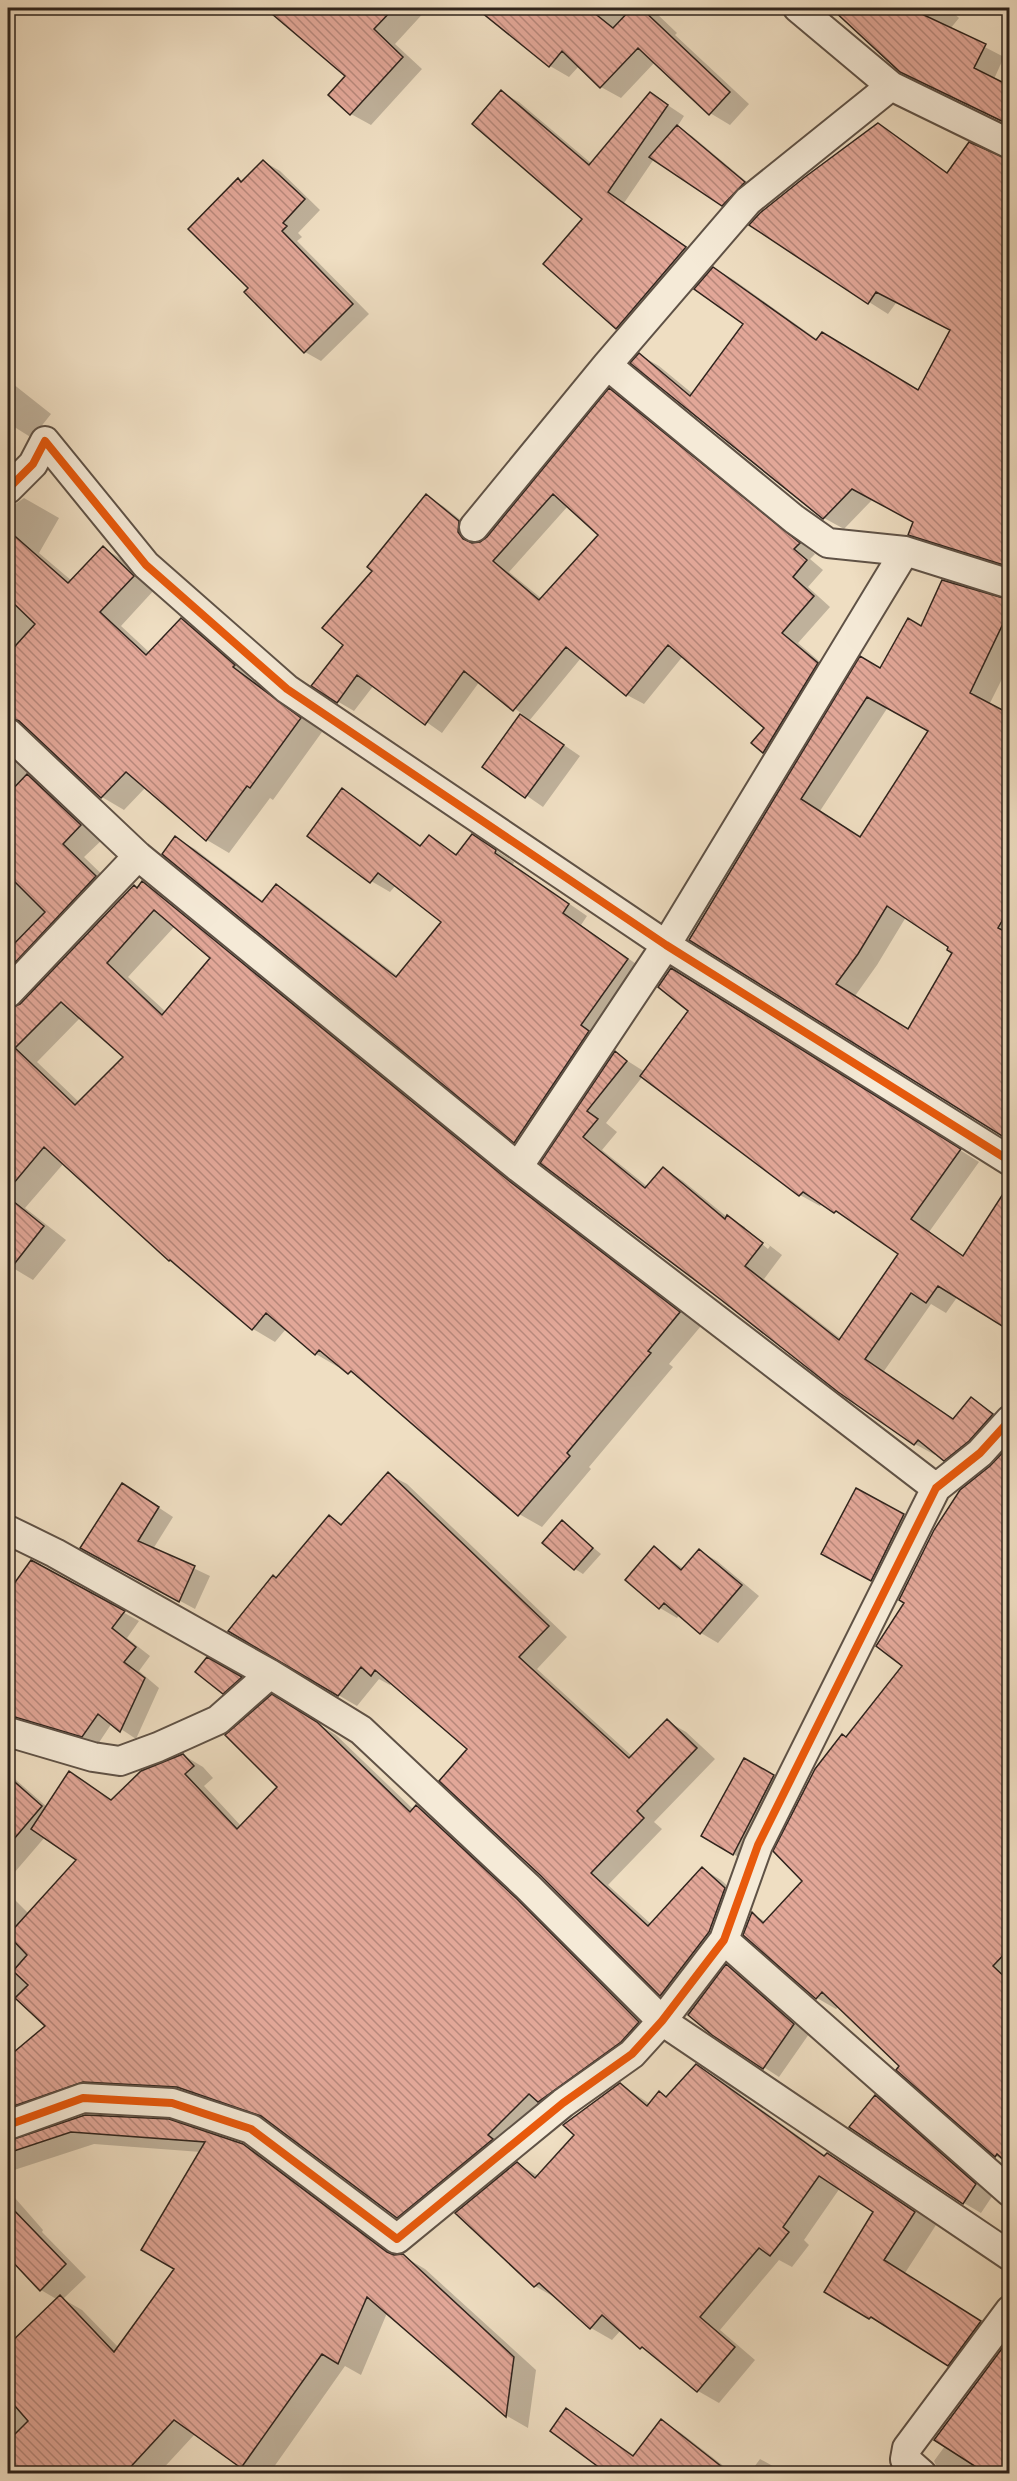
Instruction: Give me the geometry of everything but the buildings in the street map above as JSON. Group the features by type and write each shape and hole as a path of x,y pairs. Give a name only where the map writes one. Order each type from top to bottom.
{"street":[{"path":"798,8 891,86 1010,144"},
{"path":"474,527 607,365 748,201 891,86"},
{"path":"607,365 786,512 828,543 906,551 1010,584"},
{"path":"8,489 33,464 45,441 146,565 287,689 666,945 1010,1161"},
{"path":"518,1167 666,945 906,551"},
{"path":"8,733 138,856 518,1167 936,1488"},
{"path":"8,993 138,856"},
{"path":"8,2125 83,2098 172,2103 251,2129 397,2239 563,2103 632,2054 662,2021 724,1940 758,1845 936,1488 980,1453 1010,1420"},
{"path":"8,1530 55,1553 270,1674 361,1730 528,1887 662,2021 1010,2256"},
{"path":"8,1732 93,1757 120,1761 218,1720 270,1674"},
{"path":"724,1940 1010,2192"},
{"path":"922,2474 905,2459 907,2448 1010,2310"}],"cycle path":[{"path":"8,489 33,464 45,441 146,565 287,689 666,945 1010,1161"},
{"path":"8,2125 83,2098 172,2103 251,2129 397,2239 563,2103 632,2054 662,2021 724,1940 758,1845 936,1488 980,1453 1010,1420"}]}
